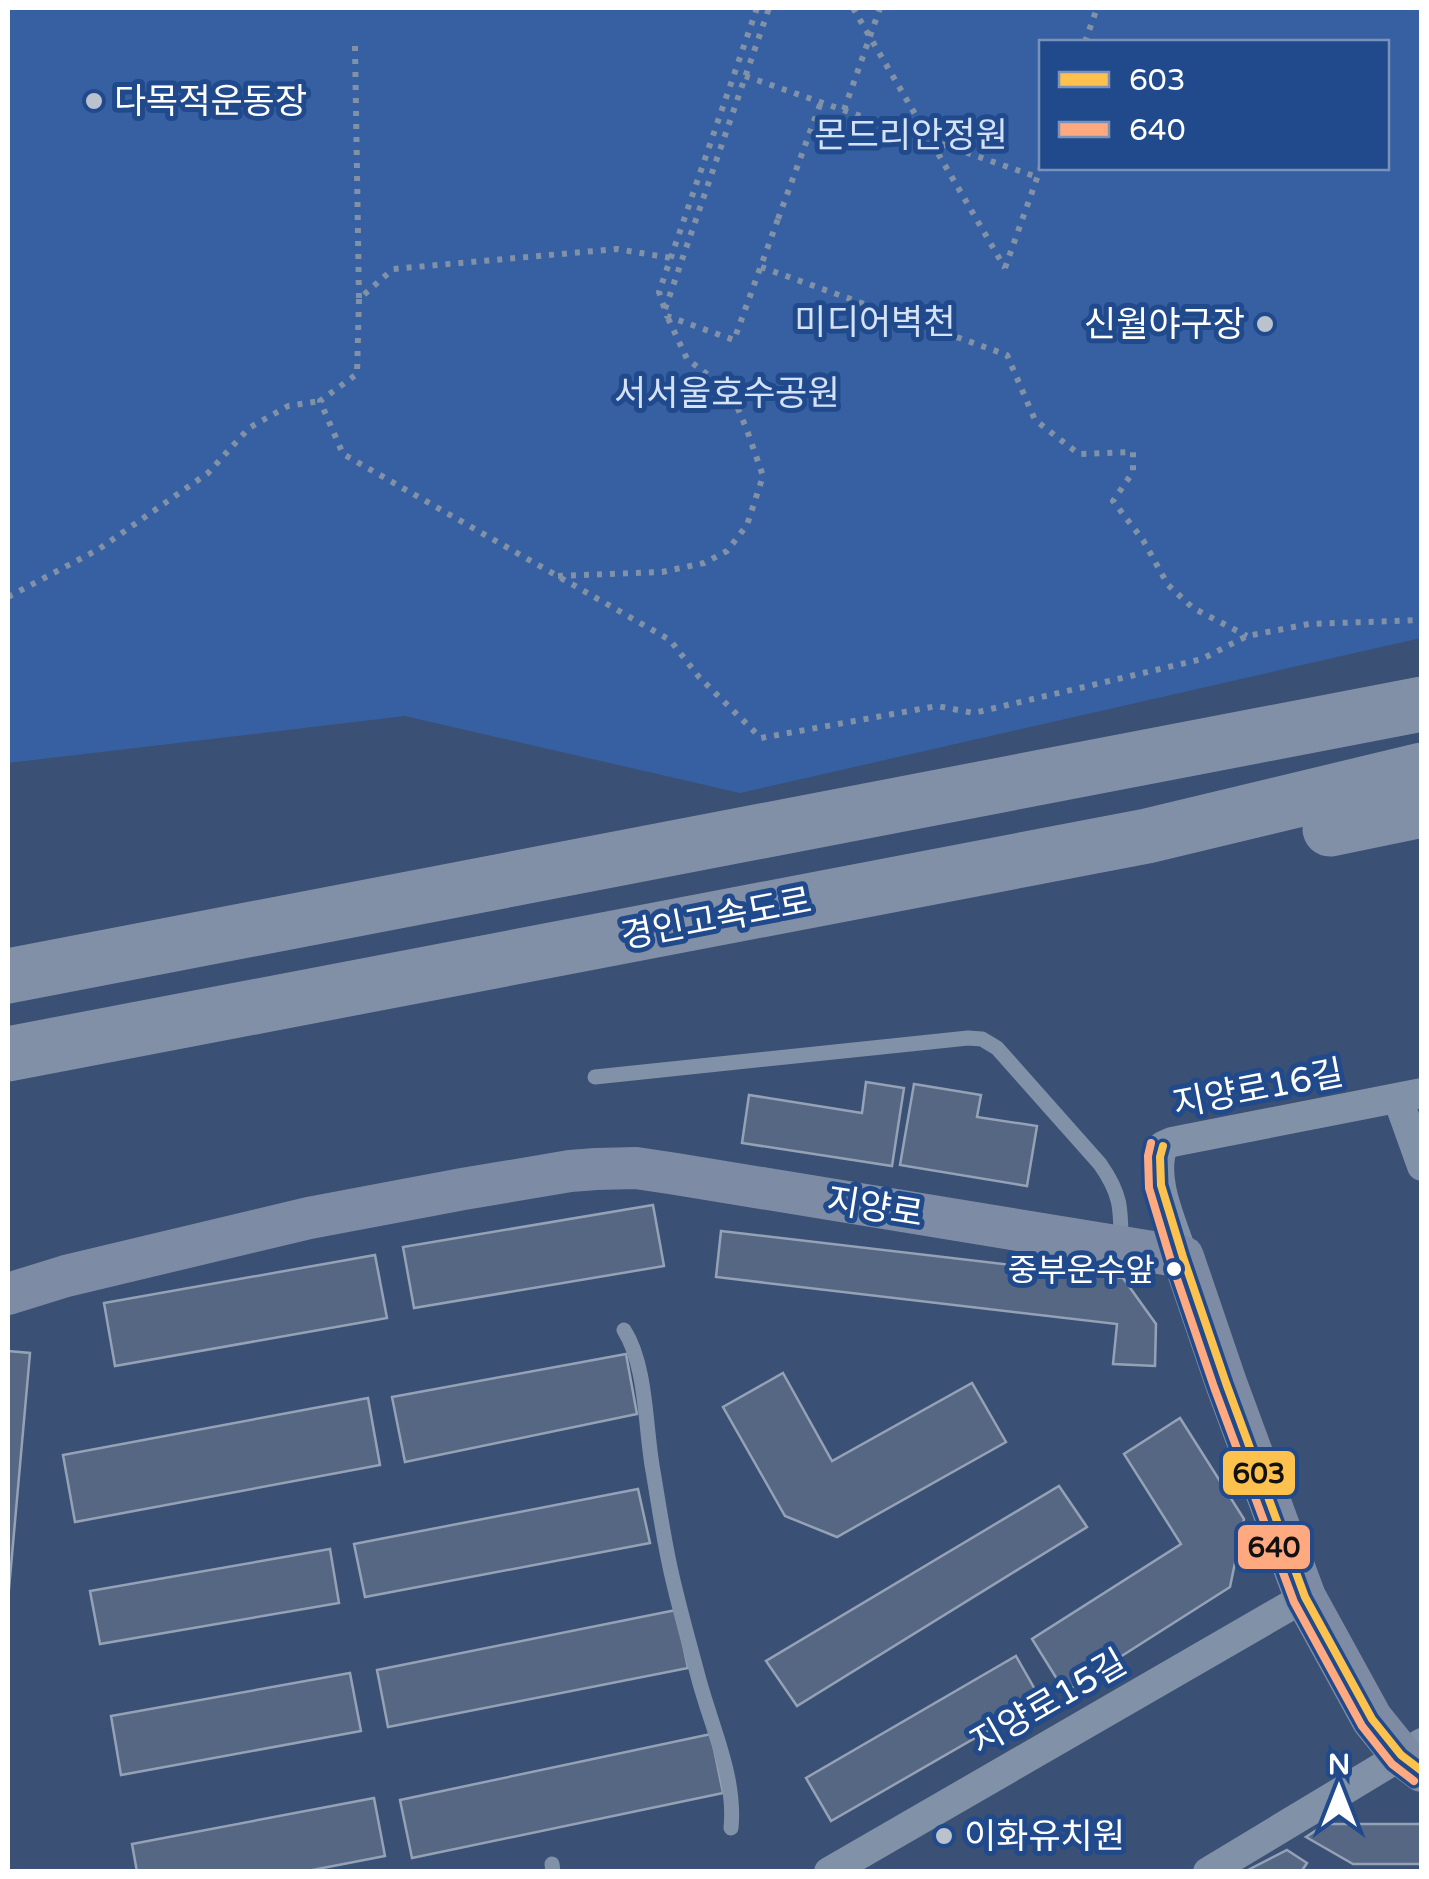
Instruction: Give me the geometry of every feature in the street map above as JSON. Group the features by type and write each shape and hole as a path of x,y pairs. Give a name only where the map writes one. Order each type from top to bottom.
{"highway":[{"path":"8,976 1405,706"},
{"name":"경인고속도로","path":"8,1054 1147,836 1422,770"},
{"path":"1147,836 1295,836 1422,810"}],"street":[{"path":"1410,1096 1422,1166"},
{"name":"지양로16길","path":"1183,1257 1161,1185 1163,1146 1410,1096"},
{"name":"지양로","path":"8,1294 66,1276 309,1218 570,1171 616,1168 676,1174 1183,1257"},
{"path":"1183,1257 1305,1597 1372,1719 1415,1757 1208,1872"},
{"name":"지양로15길","path":"829,1872 1305,1597"}],"lane":[{"path":"595,1077 982,1039 997,1048 1113,1183 1121,1208 1121,1247"},
{"path":"624,1330 638,1360 650,1457 672,1576 724,1762 731,1798 731,1828"}],"path":[{"path":"557,576 662,572 704,563 727,551 748,525 763,476 748,430 731,392 688,358 659,292 756,8"},
{"path":"666,313 769,8"},
{"path":"853,8 1005,268 1040,170"},
{"path":"844,110 880,8"},
{"path":"1086,40 1097,8"},
{"path":"8,597 99,549 208,473 249,428 288,406 320,401 356,374 359,299 355,46"},
{"path":"745,76 1037,177"},
{"path":"666,313 734,340 821,102 929,139"},
{"path":"359,299 393,269 617,249 671,258"},
{"path":"761,266 1007,355 1035,420 1079,454 1133,452 1133,472 1113,501 1143,540 1168,585 1193,608 1248,636"},
{"path":"320,401 343,454 670,640 699,677 761,738 937,706 974,713 1202,658 1248,636 1309,624 1422,620"}],"green space":[{"name":"서서울호수공원","path":"8,8 1421,8 1421,638 740,793 405,716 8,763"}],"building":[{"path":"866,1082 904,1088 892,1166 742,1143 749,1095 862,1113"},
{"path":"914,1084 981,1095 977,1117 1037,1126 1027,1186 900,1165"},
{"path":"653,1205 664,1266 414,1308 403,1247"},
{"path":"721,1231 1123,1278 1156,1324 1155,1366 1113,1364 1117,1324 716,1277"},
{"path":"375,1255 387,1318 115,1366 104,1303"},
{"path":"8,1351 30,1353 8,1600"},
{"path":"626,1354 637,1414 405,1462 392,1397"},
{"path":"783,1373 832,1461 972,1383 1006,1442 837,1537 785,1516 723,1407"},
{"path":"368,1398 380,1465 75,1522 63,1455"},
{"path":"1180,1418 1244,1519 1230,1587 1065,1692 1032,1639 1181,1544 1124,1454"},
{"path":"1059,1486 1087,1527 797,1706 766,1661"},
{"path":"638,1489 650,1543 365,1597 354,1544"},
{"path":"330,1549 339,1603 100,1644 90,1591"},
{"path":"676,1610 688,1668 388,1727 377,1670"},
{"path":"1016,1656 1041,1700 831,1821 806,1778"},
{"path":"350,1673 361,1731 121,1775 111,1716"},
{"path":"711,1734 723,1793 412,1858 400,1800"},
{"path":"374,1798 385,1856 302,1872 137,1872 132,1844"},
{"path":"1326,1824 1422,1824 1422,1864 1353,1864 1306,1837"},
{"path":"1287,1850 1307,1863 1301,1872 1244,1872"}],"transit line":[{"name":"640","path":"1151,1143 1149,1188 1171,1261 1294,1602 1362,1726 1392,1764 1414,1781"},
{"name":"603","path":"1163,1146 1161,1185 1183,1257 1305,1597 1372,1719 1401,1755 1422,1771"}],"place":[{"name":"다목적운동장","path":"94,101"},
{"name":"신월야구장","path":"1265,324"},
{"name":"중부운수앞","path":"1174,1269"},
{"name":"이화유치원","path":"944,1836"}],"park label":[{"name":"몬드리안정원","path":"911,135"},
{"name":"미디어벽천","path":"875,322"}]}
